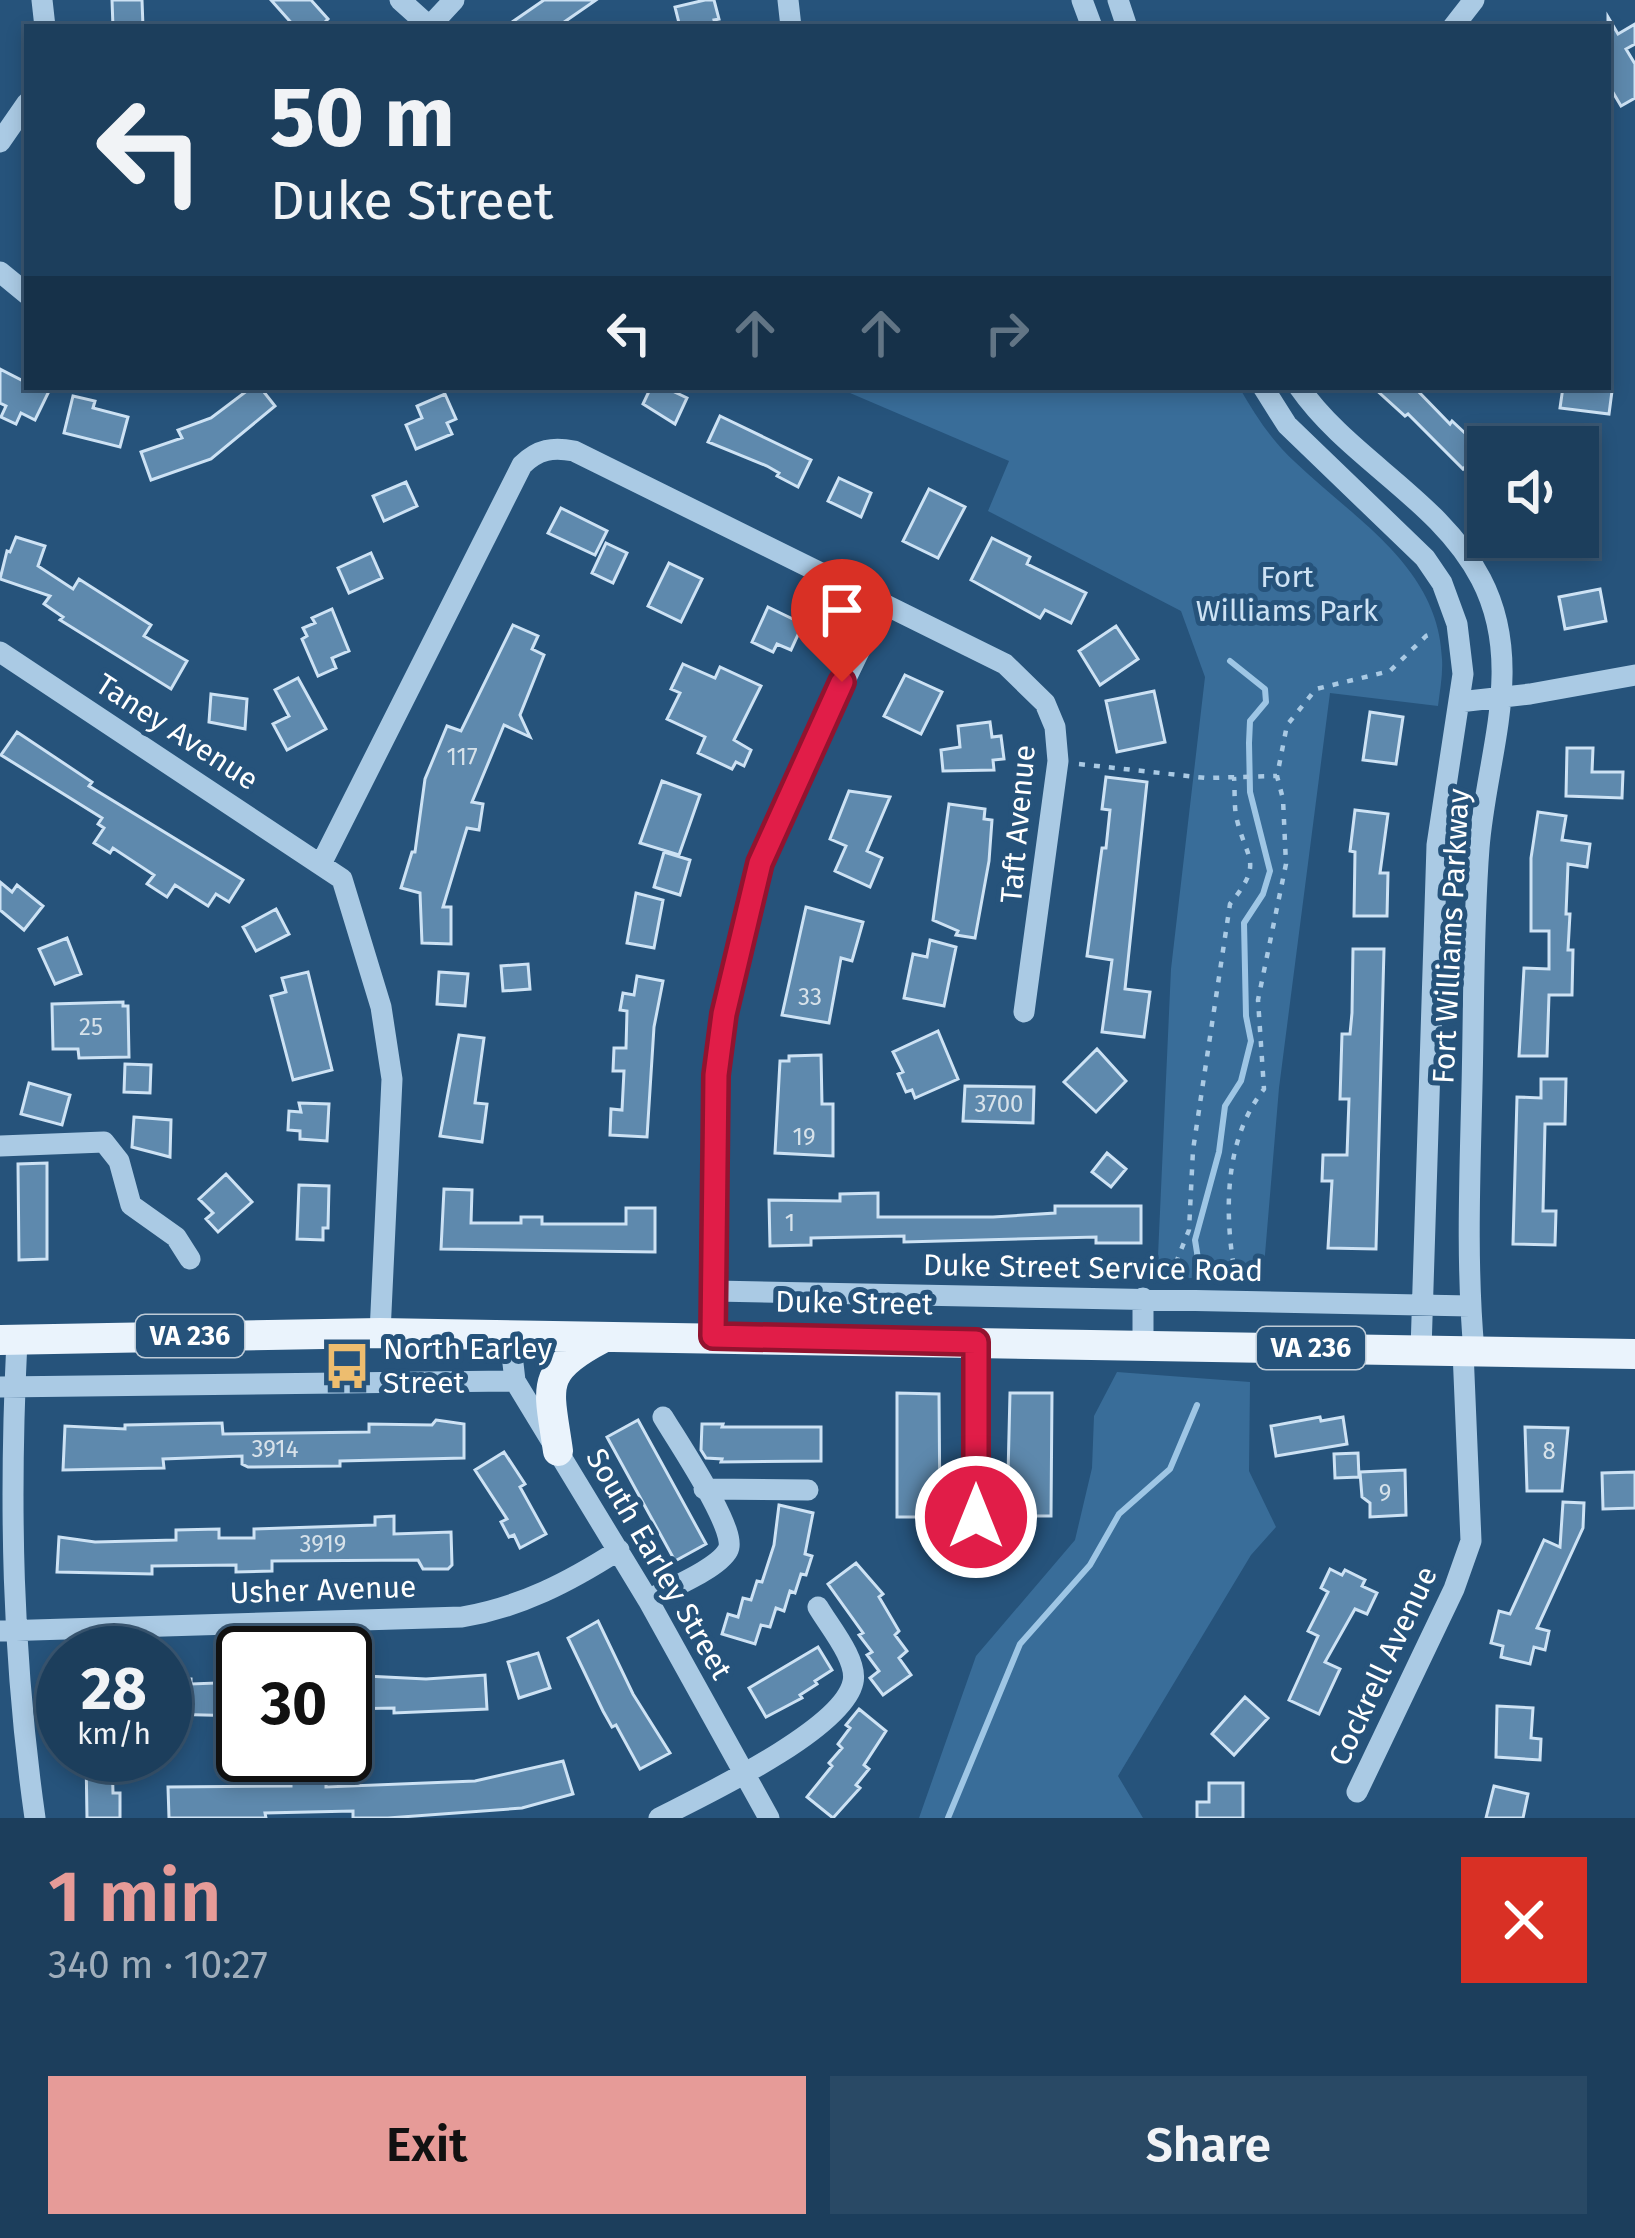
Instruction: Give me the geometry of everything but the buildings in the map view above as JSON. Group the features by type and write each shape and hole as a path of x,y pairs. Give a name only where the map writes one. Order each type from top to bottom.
{"main road":[{"name":"Duke Street","path":"8,1340 380,1333 1635,1354"},
{"path":"558,1451 551,1397 554,1375 566,1358 606,1336"}],"street":[{"path":"400,0 426,24"},
{"path":"432,24 454,0"},
{"path":"1455,24 1474,0"},
{"path":"0,142 24,107"},
{"path":"0,272 24,292"},
{"name":"Fort Williams Parkway","path":"1265,390 1287,425 1425,558 1442,583 1457,624 1463,674 1437,845 1420,1350"},
{"name":"Fort Williams Parkway","path":"1301,390 1312,406 1460,546 1496,613 1505,674 1479,845 1469,1351"},
{"name":"Taft Avenue","path":"322,862 514,479 533,454 560,449 589,456 881,606 980,651 1020,675 1046,703 1055,728 1058,761 1024,1012"},
{"path":"713,1336 716,1075 741,933 776,823 881,606"},
{"name":"Taney Avenue","path":"0,652 322,862"},
{"path":"1459,702 1635,675"},
{"path":"322,862 343,879 349,892 381,1007 392,1079 380,1333"},
{"path":"0,1146 104,1142 119,1161 131,1205 176,1237 190,1259"},
{"name":"Duke Street Service Road","path":"715,1292 1470,1306"},
{"path":"1143,1298 1143,1345"},
{"name":"South Earley Street","path":"510,1337 515,1381 619,1550 769,1818"},
{"path":"8,1340 7,1631 35,1818"},
{"path":"976,1342 976,1517"},
{"name":"Cockrell Avenue","path":"1357,1792 1454,1589 1471,1541 1469,1351"},
{"path":"7,1387 515,1381"},
{"path":"648,1600 728,1553 731,1542 723,1516 663,1417"},
{"path":"704,1489 808,1490"},
{"name":"Usher Avenue","path":"7,1631 462,1617 502,1610 545,1593 619,1550"},
{"path":"658,1818 744,1774 821,1725 854,1680 852,1667 818,1607"}],"path":[{"path":"1240,1300 1226,1207 1245,1113 1264,1089 1258,1000 1286,864 1283,799 1276,776 1287,724 1316,689 1390,671 1426,636 1457,624"},
{"path":"1058,761 1206,778 1276,776"},
{"path":"1174,1299 1177,1260 1190,1231 1193,1150 1231,904 1249,882 1251,856 1236,816 1234,777"}],"green space":[{"name":"Fort Williams Park","path":"843,390 1241,390 1278,445 1410,571 1437,626 1442,659 1438,706 1330,693 1279,1088 1263,1278 1157,1278 1171,969 1205,677 1181,611 988,511 1009,461"},
{"path":"1117,1372 1250,1382 1249,1471 1276,1527 1251,1555 1118,1776 1143,1818 919,1818 976,1656 1075,1540 1092,1468 1094,1416"}],"waterway":[{"path":"1199,1265 1195,1240 1219,1152 1225,1106 1241,1081 1251,1041 1244,923 1263,894 1270,871 1250,792 1250,721 1266,702 1265,689 1230,661"},
{"path":"948,1818 1020,1644 1090,1565 1119,1514 1170,1469 1197,1405"}],"place":[{"name":"North Earley Street","path":"347,1366"}],"route":[{"path":"842,682 760,863 736,953 716,1075 713,1336 976,1342 976,1517"}]}
